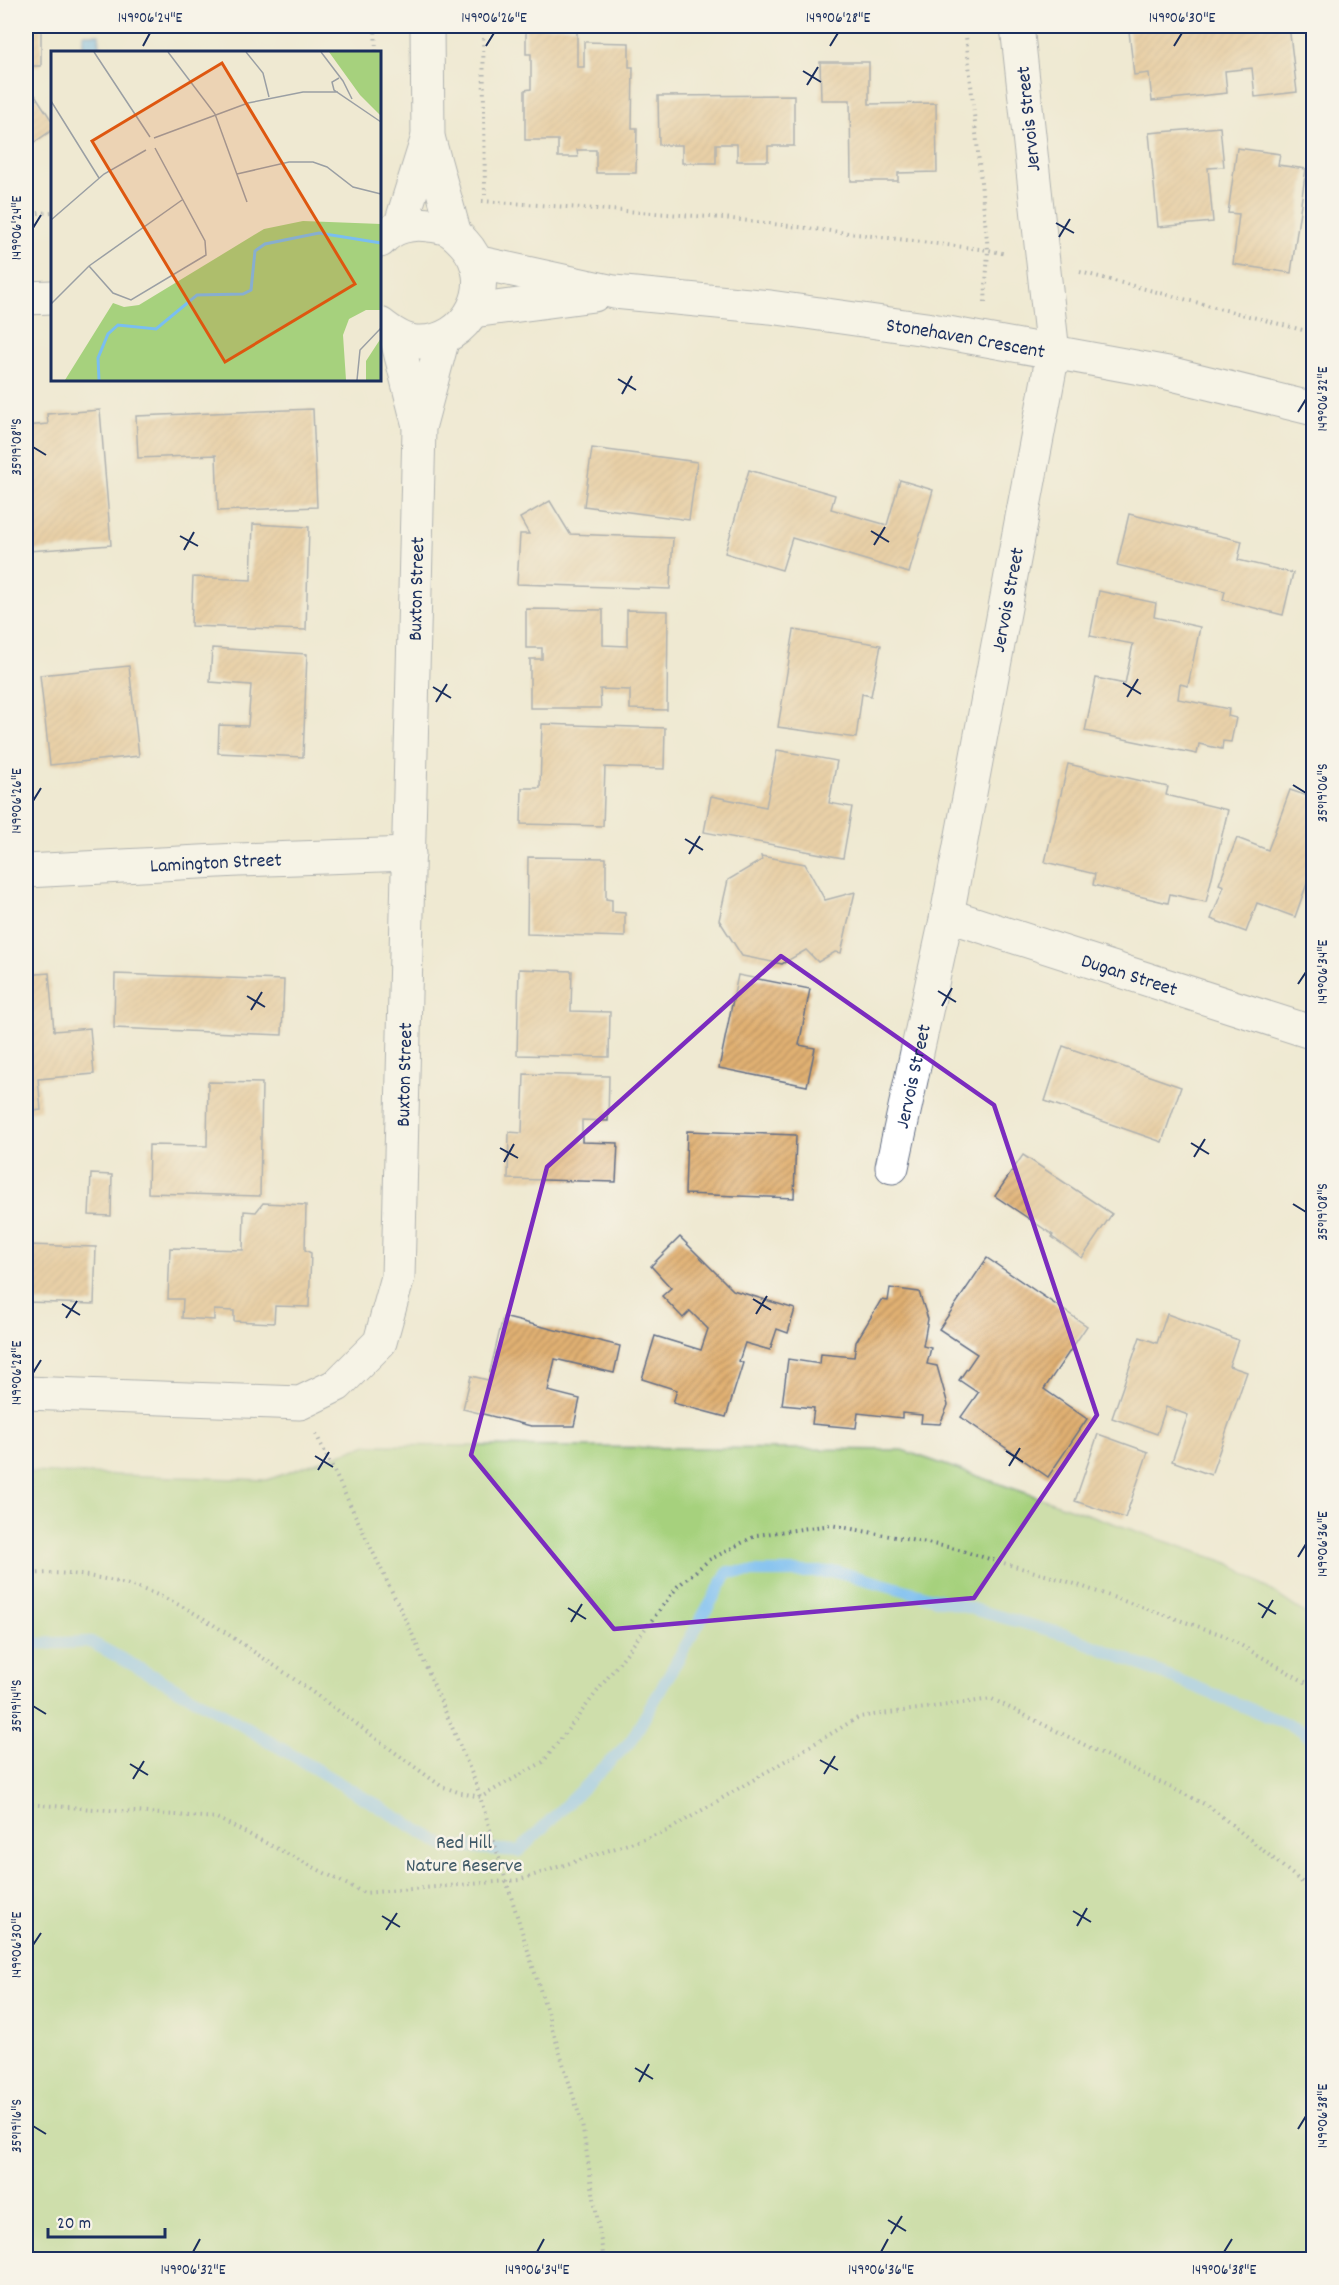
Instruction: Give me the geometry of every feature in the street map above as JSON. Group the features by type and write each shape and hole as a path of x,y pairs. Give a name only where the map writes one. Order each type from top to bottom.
{"street":[{"path":"388,330 416,342 443,338 460,327 473,311 480,292 479,269 450,215 428,137 427,26"},
{"name":"Jervois Street","path":"892,1167 947,915 1053,353 1017,26"},
{"path":"390,234 428,137"},
{"path":"390,234 418,223 450,215"},
{"name":"Stonehaven Crescent","path":"476,262 614,292 770,307 926,328 1168,373 1314,409"},
{"name":"Stonehaven Crescent","path":"473,311 614,292"},
{"path":"26,298 51,297"},
{"name":"Buxton Street","path":"388,330 419,428"},
{"name":"Buxton Street","path":"26,1393 300,1402 337,1385 380,1342 398,1277 419,428 443,338"},
{"name":"Lamington Street","path":"26,871 409,854"},
{"name":"Dugan Street","path":"947,915 1314,1034"}],"path":[{"path":"375,26 376,51"},
{"path":"483,26 484,201"},
{"path":"964,26 988,250 983,339"},
{"path":"450,215 484,201 724,219 988,250 1044,262 1314,333"},
{"path":"26,214 51,212"},
{"path":"300,1402 410,1629 481,1797 582,2124 604,2259"},
{"path":"26,1574 48,1572 87,1576 126,1584 172,1601 279,1669 441,1786 481,1797 543,1762 678,1586 709,1560 757,1535 767,1533 831,1525 948,1547 1066,1581 1223,1635 1314,1688"},
{"path":"26,1804 217,1818 364,1893 519,1880 667,1831 858,1717 992,1699 1210,1807 1314,1892"}],"highlighted area":[{"path":"781,956 994,1105 1097,1415 974,1598 614,1629 471,1455 547,1167"}],"green space":[{"name":"Red Hill Nature Reserve","path":"365,1445 902,1450 1231,1564 1313,1619 1313,2259 26,2259 26,1472 267,1480"}],"water":[{"path":"83,34 99,34 99,51 83,51"}],"building":[{"path":"26,26 41,26 41,66 26,66"},
{"path":"1177,26 1289,26 1297,92 1255,97 1252,68 1225,71 1227,93 1152,101 1149,73 1134,75 1129,31"},
{"path":"526,27 577,27 577,67 584,67 584,42 629,43 629,67 633,67 632,128 637,128 636,173 596,173 596,150 577,150 578,157 558,157 558,140 525,140 525,90 531,89 531,54 526,54"},
{"path":"820,62 869,62 869,104 936,103 937,172 898,173 898,181 851,181 850,100 821,100"},
{"path":"26,81 51,119 51,131 26,148"},
{"path":"794,95 794,146 768,146 768,161 737,161 737,144 716,144 716,163 682,163 682,145 659,145 658,96"},
{"path":"1220,127 1224,167 1208,168 1213,222 1158,227 1149,133"},
{"path":"1237,148 1280,154 1278,165 1306,169 1291,273 1233,264 1239,214 1228,213"},
{"path":"313,409 317,507 218,511 216,455 138,458 136,416"},
{"path":"100,410 111,545 28,551 26,426 48,424 47,414"},
{"path":"592,448 697,462 689,520 584,506"},
{"path":"749,470 835,495 831,509 887,525 900,480 933,490 909,573 792,538 782,570 725,553"},
{"path":"550,501 570,534 673,538 670,589 517,584 520,534 529,534 520,518"},
{"path":"1129,514 1242,541 1238,560 1293,573 1283,615 1223,600 1225,591 1117,565"},
{"path":"253,524 309,527 306,630 191,626 193,577 251,580"},
{"path":"1099,591 1156,603 1154,617 1200,627 1188,686 1180,684 1178,699 1229,709 1228,716 1236,718 1231,742 1223,741 1222,749 1199,744 1197,754 1085,731 1096,678 1125,684 1133,644 1090,636"},
{"path":"526,609 603,610 603,645 627,646 627,610 668,611 667,710 630,709 630,690 600,689 601,708 530,708 530,659 542,659 542,648 526,648"},
{"path":"794,630 881,645 871,696 862,694 856,738 778,727"},
{"path":"212,648 307,654 303,757 218,753 219,725 248,726 251,685 210,682"},
{"path":"129,666 139,756 50,765 40,675"},
{"path":"542,724 665,728 664,769 605,767 603,826 521,824 522,788 540,788"},
{"path":"777,750 837,761 829,803 852,807 843,858 704,832 711,796 766,807"},
{"path":"1068,764 1168,787 1166,795 1228,810 1206,902 1170,894 1168,903 1093,885 1095,874 1045,862"},
{"path":"1290,790 1314,798 1314,876 1310,875 1295,917 1257,903 1246,932 1211,919 1224,886 1219,884 1237,838 1268,850"},
{"path":"761,856 805,864 825,900 855,892 841,953 835,952 818,962 806,950 782,964 742,956 719,920 728,880 762,860"},
{"path":"528,857 606,858 606,899 612,900 612,912 625,913 625,937 527,934"},
{"path":"519,969 572,971 571,1011 610,1012 609,1057 517,1055"},
{"path":"49,973 54,1031 90,1028 94,1074 38,1079 41,1110 26,1112 26,975"},
{"path":"115,974 284,980 282,1035 114,1028"},
{"path":"738,975 810,989 799,1045 815,1048 807,1086 719,1068"},
{"path":"1063,1046 1181,1087 1162,1142 1045,1101"},
{"path":"524,1074 609,1076 608,1121 582,1120 582,1142 618,1143 616,1182 508,1179 509,1132 522,1133"},
{"path":"208,1082 262,1083 260,1196 148,1193 149,1145 207,1146"},
{"path":"687,1131 796,1135 794,1198 685,1194"},
{"path":"1023,1155 1112,1214 1082,1258 1052,1237 1053,1235 995,1196"},
{"path":"91,1174 112,1175 111,1216 89,1215"},
{"path":"263,1203 306,1205 305,1250 311,1253 309,1307 275,1306 274,1323 234,1321 234,1311 214,1310 214,1320 182,1318 183,1299 168,1299 170,1248 243,1250 244,1211 256,1212"},
{"path":"680,1237 733,1290 795,1309 788,1333 777,1329 770,1350 745,1343 739,1361 743,1363 726,1417 673,1403 677,1390 642,1379 655,1336 701,1350 708,1329 690,1311 683,1318 662,1296 671,1288 651,1266"},
{"path":"26,1245 96,1247 94,1304 26,1302"},
{"path":"987,1258 1087,1326 1044,1389 1087,1419 1048,1477 961,1417 978,1393 959,1380 977,1354 939,1329"},
{"path":"890,1288 919,1292 928,1319 923,1346 931,1348 927,1364 937,1366 948,1405 940,1424 921,1423 922,1415 902,1413 902,1418 858,1413 856,1428 812,1424 814,1408 782,1405 788,1359 820,1364 821,1354 854,1357 856,1342 881,1300 888,1301"},
{"path":"1167,1314 1238,1340 1229,1366 1247,1372 1211,1475 1172,1461 1188,1415 1166,1407 1157,1434 1112,1418 1140,1337 1157,1343"},
{"path":"503,1317 620,1346 614,1373 555,1359 548,1391 580,1399 574,1426 531,1426 463,1409 471,1376 488,1380"},
{"path":"1098,1434 1148,1452 1125,1518 1075,1501"}],"waterway":[{"path":"26,1644 91,1642 223,1714 445,1846 519,1851 631,1741 728,1572 839,1572 1067,1635 1302,1730 1314,1742"}]}
